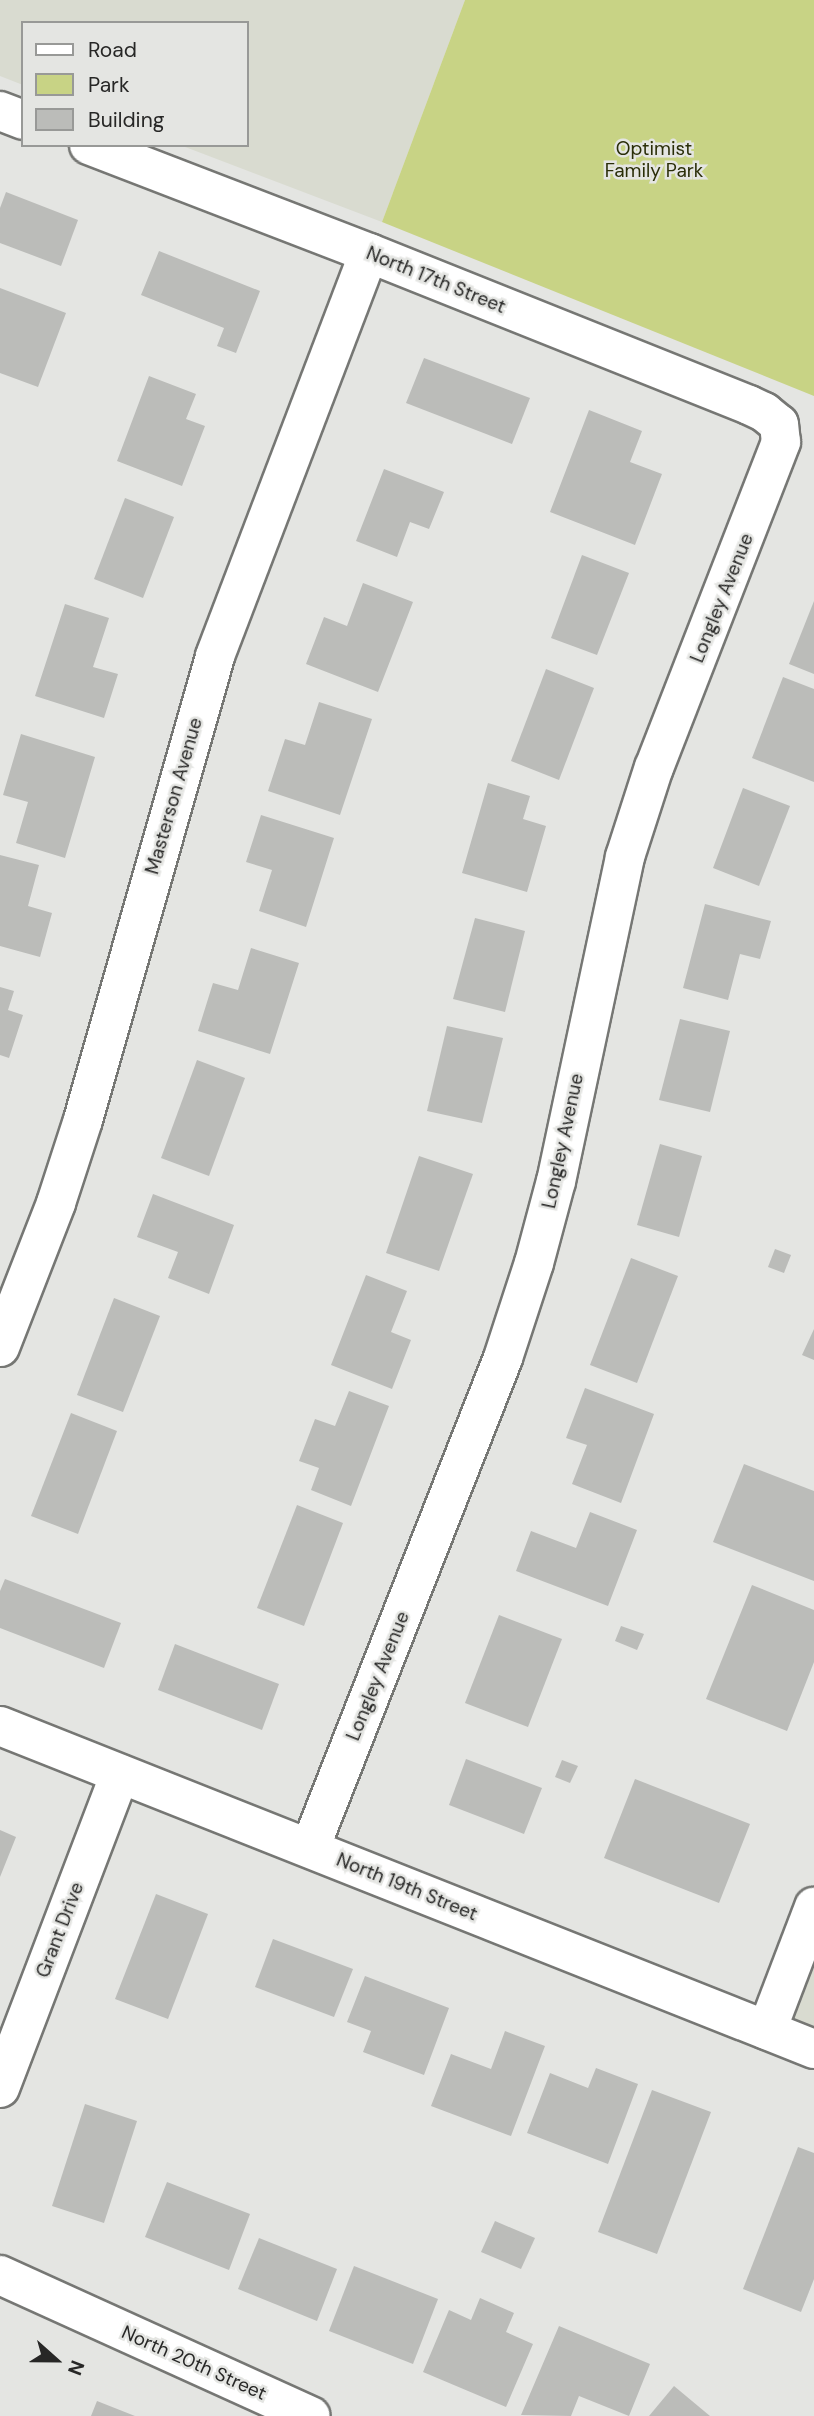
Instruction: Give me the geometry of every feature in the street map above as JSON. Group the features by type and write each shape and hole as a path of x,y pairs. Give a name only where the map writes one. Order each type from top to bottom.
{"street":[{"path":"0,111 21,119"},
{"name":"North 17th Street","path":"94,147 369,253 749,405 764,412 779,425"},
{"name":"Masterson Avenue","path":"0,1347 56,1203 83,1120 215,656 369,253"},
{"name":"Longley Avenue","path":"310,1848 503,1358 534,1263 556,1181 625,857 654,767 778,457 781,442 779,425"},
{"name":"North 19th Street","path":"0,1726 814,2049"},
{"name":"Grant Drive","path":"0,2088 120,1774"},
{"path":"767,2030 814,1908"},
{"name":"North 20th Street","path":"0,2276 311,2416"}],"shaded area":[{"path":"0,0 465,0 382,222 185,147 248,147 248,21 21,21 21,84 0,76"},
{"path":"814,1962 814,2026 793,2018"}],"green space":[{"name":"Optimist Family Park","path":"465,0 814,0 814,396 382,222"}],"building":[{"path":"6,192 78,220 61,266 0,243 0,208"},
{"path":"159,251 260,291 236,353 217,346 224,328 141,295"},
{"path":"0,288 66,313 38,387 0,373"},
{"path":"424,358 530,398 512,444 406,403"},
{"path":"149,376 196,394 186,419 205,426 182,486 117,461"},
{"path":"589,410 642,431 630,462 662,474 635,545 550,512"},
{"path":"384,469 444,492 429,529 410,522 397,557 356,541"},
{"path":"125,498 174,517 143,598 94,579"},
{"path":"582,555 629,573 597,655 551,638"},
{"path":"363,583 413,602 378,692 306,664 324,617 347,626"},
{"path":"814,601 814,674 789,664"},
{"path":"65,604 109,618 93,667 118,674 104,718 35,696"},
{"path":"546,669 594,688 559,780 511,761"},
{"path":"783,677 814,689 814,782 752,758"},
{"path":"319,702 372,719 340,815 268,791 285,739 305,745"},
{"path":"21,734 95,757 65,858 16,843 28,802 3,795"},
{"path":"488,783 530,796 523,819 546,826 527,892 462,873"},
{"path":"743,788 790,806 759,886 713,868"},
{"path":"261,815 334,838 306,927 259,911 272,870 246,862"},
{"path":"0,855 39,865 28,906 52,913 40,957 0,946"},
{"path":"705,904 771,921 760,959 740,954 728,1000 683,988"},
{"path":"475,918 525,931 505,1012 453,999"},
{"path":"251,948 299,963 270,1054 198,1031 213,983 238,990"},
{"path":"0,987 14,991 8,1010 23,1015 9,1058 0,1055"},
{"path":"680,1019 730,1031 710,1112 659,1100"},
{"path":"447,1026 503,1038 482,1123 427,1111"},
{"path":"197,1060 245,1078 209,1176 161,1158"},
{"path":"660,1144 702,1156 679,1237 637,1225"},
{"path":"419,1156 473,1174 439,1271 386,1253"},
{"path":"153,1194 234,1225 209,1294 168,1278 178,1252 137,1237"},
{"path":"775,1249 791,1255 784,1273 768,1267"},
{"path":"631,1258 678,1276 637,1383 590,1365"},
{"path":"366,1275 407,1291 391,1332 411,1340 392,1389 331,1365"},
{"path":"114,1298 160,1316 123,1412 77,1395"},
{"path":"814,1329 814,1360 802,1355"},
{"path":"585,1388 654,1414 621,1503 572,1484 587,1445 566,1438"},
{"path":"349,1391 389,1406 351,1506 311,1490 319,1468 299,1461 315,1419 335,1426"},
{"path":"71,1413 117,1431 78,1534 31,1516"},
{"path":"744,1464 814,1491 814,1581 713,1542"},
{"path":"297,1505 343,1523 304,1626 257,1608"},
{"path":"590,1512 637,1530 608,1606 516,1571 531,1531 576,1548"},
{"path":"5,1579 121,1623 104,1668 0,1628 0,1591"},
{"path":"752,1585 814,1610 814,1662 787,1731 706,1699"},
{"path":"499,1615 562,1639 528,1727 465,1703"},
{"path":"621,1626 644,1634 637,1650 615,1641"},
{"path":"175,1644 279,1684 262,1730 158,1690"},
{"path":"466,1759 542,1788 524,1834 449,1805"},
{"path":"562,1760 578,1766 570,1783 555,1777"},
{"path":"635,1779 750,1824 719,1903 604,1858"},
{"path":"0,1830 16,1837 0,1877"},
{"path":"156,1894 208,1914 168,2019 115,1999"},
{"path":"273,1939 353,1969 334,2017 255,1987"},
{"path":"365,1976 449,2008 424,2075 363,2052 371,2031 347,2022"},
{"path":"505,2031 545,2046 511,2136 431,2106 451,2054 491,2069"},
{"path":"596,2068 638,2084 608,2164 527,2133 550,2073 588,2088"},
{"path":"652,2090 711,2112 657,2254 598,2232"},
{"path":"85,2104 137,2121 104,2223 52,2206"},
{"path":"798,2147 814,2153 814,2279 801,2312 743,2289"},
{"path":"167,2182 250,2214 229,2270 145,2237"},
{"path":"495,2221 535,2238 521,2269 481,2252"},
{"path":"259,2238 337,2269 317,2321 238,2289"},
{"path":"354,2266 438,2299 413,2364 329,2331"},
{"path":"480,2298 514,2313 506,2332 533,2344 506,2407 423,2372 449,2310 471,2320"},
{"path":"559,2326 650,2364 629,2416 579,2396 571,2416 521,2415"},
{"path":"674,2386 710,2416 649,2416"},
{"path":"97,2401 135,2416 91,2416"}]}
